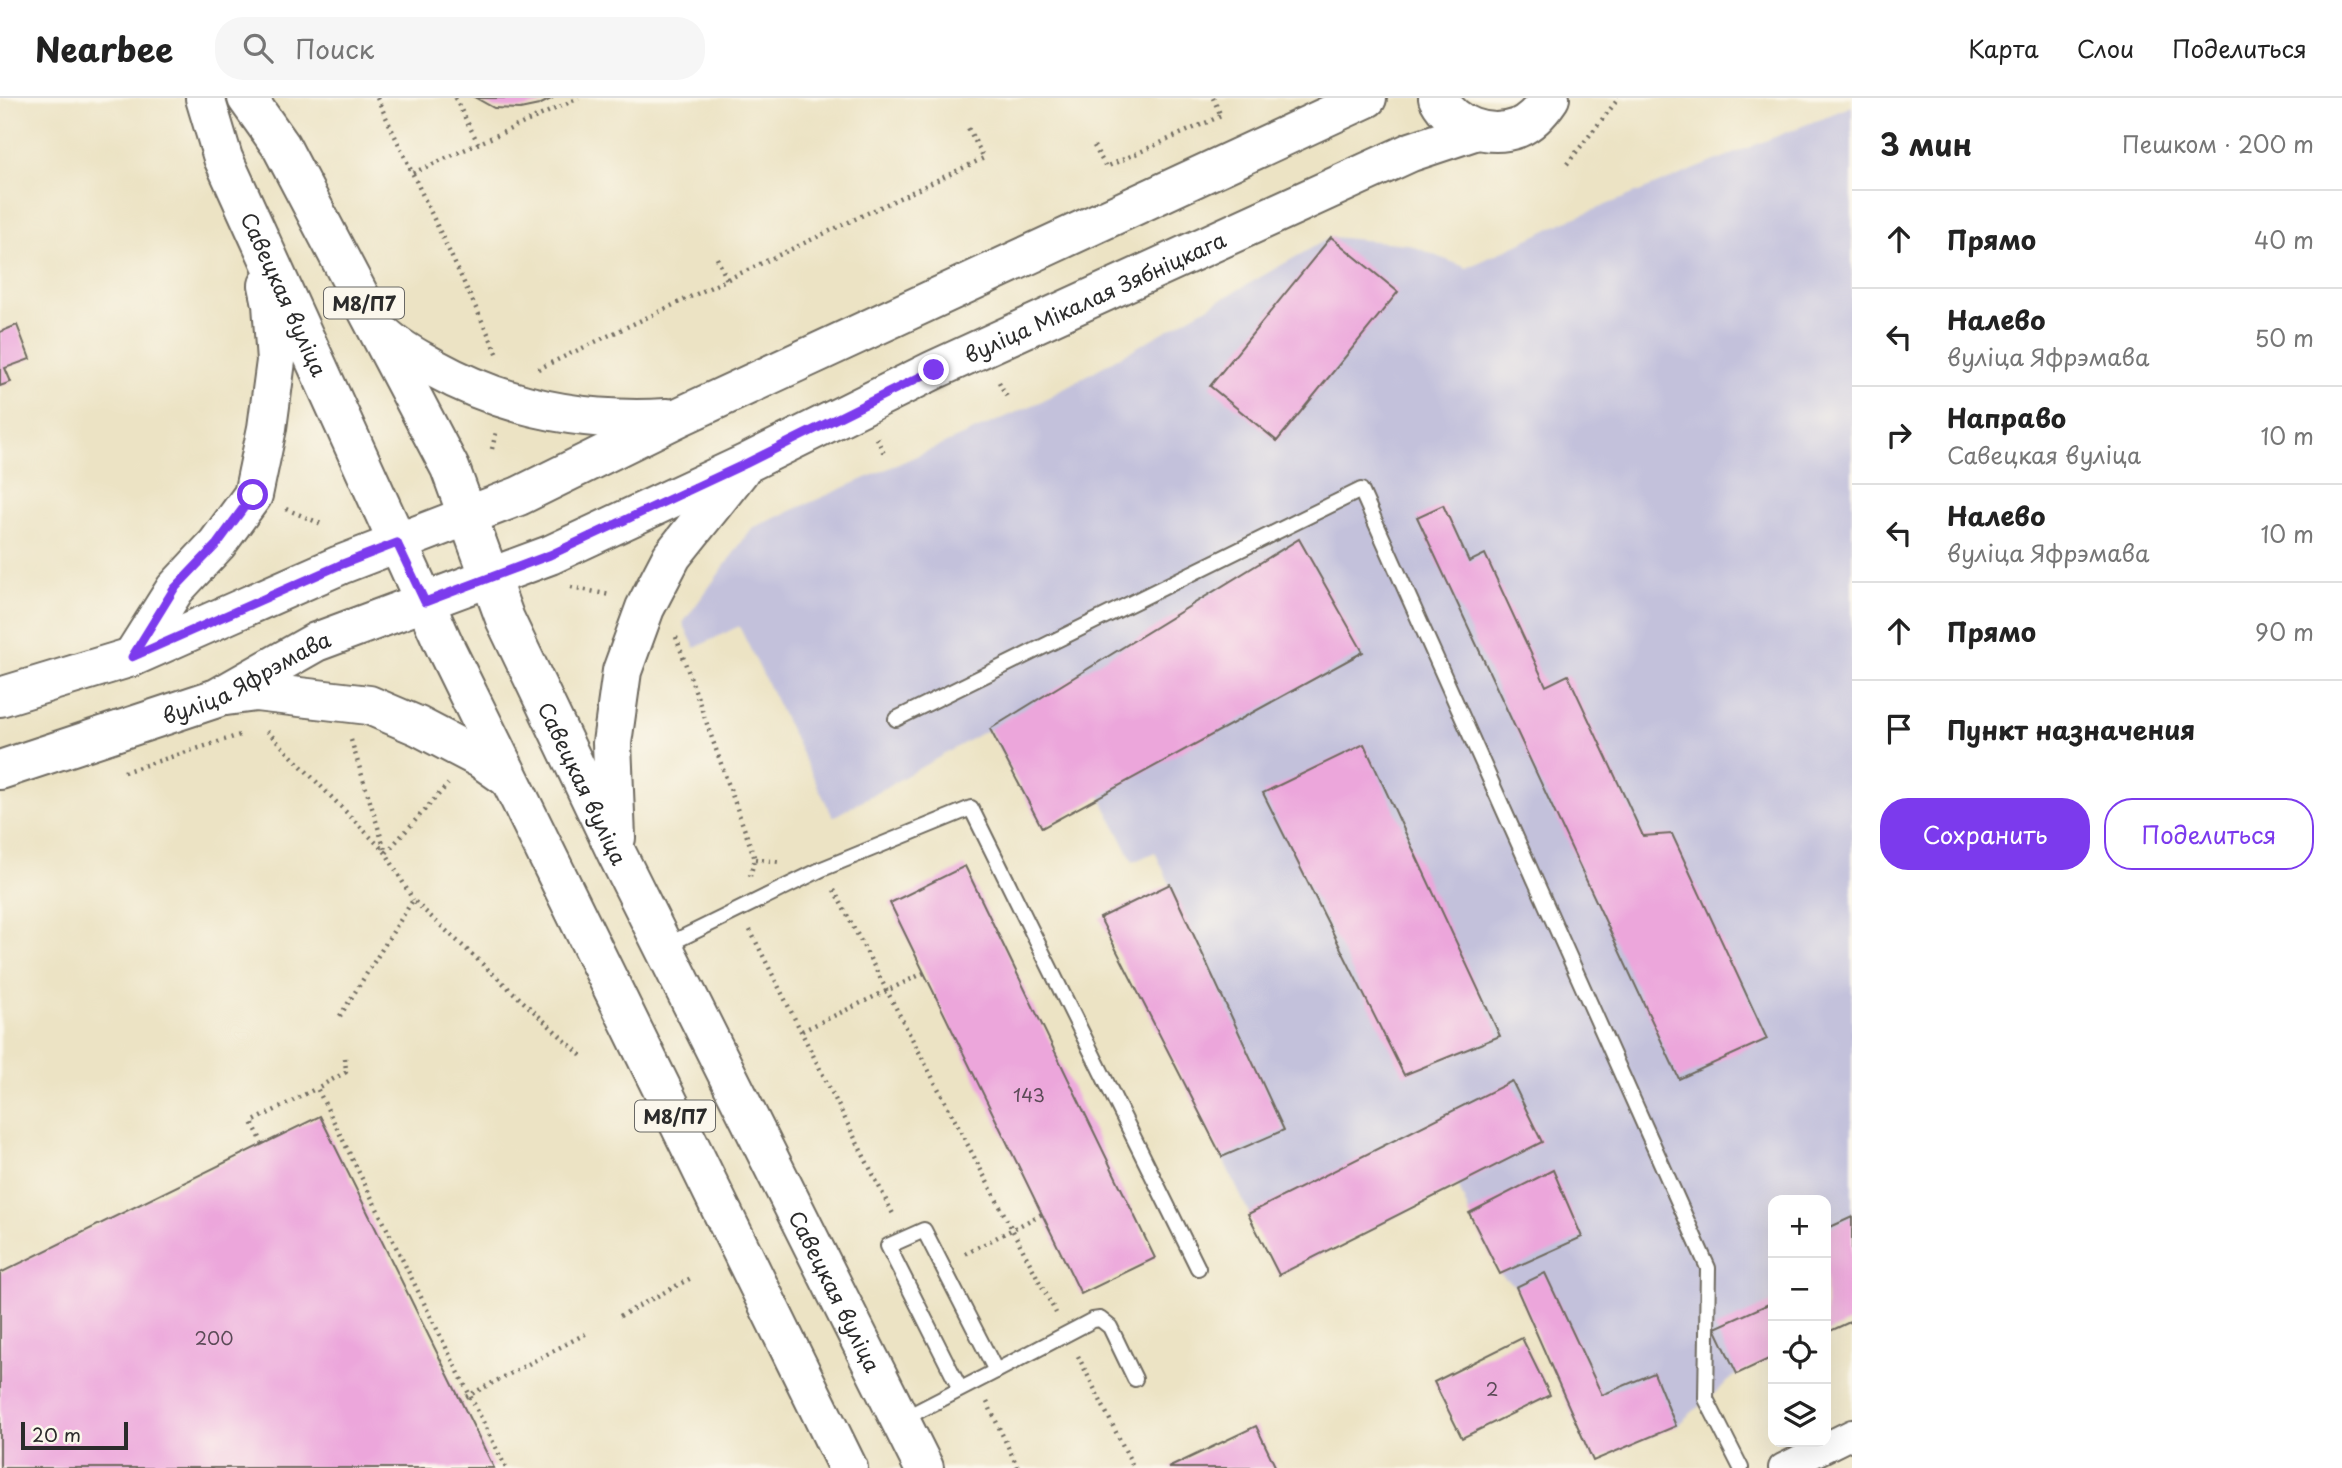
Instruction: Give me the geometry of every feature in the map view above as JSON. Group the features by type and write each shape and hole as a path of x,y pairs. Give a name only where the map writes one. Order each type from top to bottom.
{"main road":[{"name":"Савецкая вуліца","path":"205,98 223,158 397,543 508,778 848,1468"},
{"name":"Савецкая вуліца","path":"247,98 281,146 450,468 505,619 617,854 924,1468"},
{"path":"0,697 132,657 340,565 519,496 679,418 1367,98"},
{"path":"1438,98 1458,122 1477,130"},
{"name":"вуліца Мікалая Зябніцкага","path":"490,578 550,555 745,464 982,348 1410,152 1477,130 1499,132 1519,127 1537,115 1550,98"},
{"path":"132,657 174,589 217,544 253,495 267,428 276,361 272,304 257,232"},
{"path":"380,331 400,349 463,384 505,400 547,411 591,418 679,418"},
{"path":"617,854 612,743 622,671 645,608 672,556 745,464"},
{"name":"вуліца Яфрэмава","path":"0,770 216,698 316,642 490,578"},
{"path":"216,698 256,692 369,705 471,753 508,778"}],"street":[{"path":"1783,1468 1852,1434"}],"lane":[{"path":"896,719 1361,490 1708,1268 1706,1399 1741,1468"},
{"path":"663,947 822,869 971,808 1198,1268"},
{"path":"960,1389 888,1246 924,1230 996,1371"},
{"path":"901,1420 1093,1320 1105,1322 1111,1327 1135,1378"}],"path":[{"path":"377,98 505,369"},
{"path":"455,98 478,143"},
{"path":"413,173 579,98"},
{"path":"1094,146 1106,167 1221,117 1213,98"},
{"path":"1567,164 1619,98"},
{"path":"533,371 984,158 966,124"},
{"path":"717,258 727,280"},
{"path":"998,380 1007,397"},
{"path":"877,437 884,454"},
{"path":"280,507 324,525"},
{"path":"566,586 616,596"},
{"path":"673,628 755,859 740,909 905,1240"},
{"path":"264,727 386,853"},
{"path":"119,774 250,732"},
{"path":"353,734 350,741 386,853 413,900 582,1056"},
{"path":"386,853 449,784"},
{"path":"822,869 1013,1229 1134,1468"},
{"path":"340,1016 413,900"},
{"path":"802,1031 925,973"},
{"path":"263,1144 252,1122 346,1072 345,1058"},
{"path":"317,1088 506,1468"},
{"path":"942,1265 1042,1214"},
{"path":"620,1316 691,1278"},
{"path":"460,1400 589,1332"},
{"path":"977,1380 1018,1468"}],"shaded area":[{"path":"1852,106 1852,1321 1831,1331 1831,1195 1768,1195 1768,1359 1737,1374 1676,1426 1593,1461 1516,1287 1500,1274 1458,1185 1279,1275 1222,1157 1284,1129 1155,852 1133,862 1100,796 1042,828 989,729 833,817 739,626 695,648 683,623 752,528 1040,402 1331,237 1407,244 1467,268 1564,222"}],"building":[{"path":"476,98 553,98 539,105 520,109 494,108"},
{"path":"1331,237 1398,292 1277,441 1210,386"},
{"path":"17,325 30,359 5,368 11,382 0,386 0,332"},
{"path":"1443,505 1469,562 1485,554 1546,686 1568,675 1643,836 1672,834 1767,1039 1679,1079 1417,517"},
{"path":"1299,539 1363,652 1042,828 990,729"},
{"path":"1364,744 1500,1036 1404,1075 1263,793"},
{"path":"965,866 1155,1258 1081,1294 890,903"},
{"path":"1170,884 1284,1130 1222,1157 1100,918"},
{"path":"1512,1081 1542,1142 1279,1275 1248,1214"},
{"path":"320,1116 494,1468 0,1468 0,1273"},
{"path":"1553,1170 1582,1237 1500,1274 1469,1213"},
{"path":"1852,1217 1852,1321 1831,1331 1831,1258 1831,1227"},
{"path":"1545,1273 1602,1395 1654,1373 1676,1426 1593,1461 1516,1287"},
{"path":"1768,1304 1768,1359 1737,1374 1715,1328"},
{"path":"1522,1338 1550,1395 1462,1438 1434,1382"},
{"path":"1256,1426 1276,1468 1168,1468"}],"route":[{"path":"253,495 217,544 174,589 132,657 340,565 397,543 425,602 550,555 745,464 934,370"}]}
